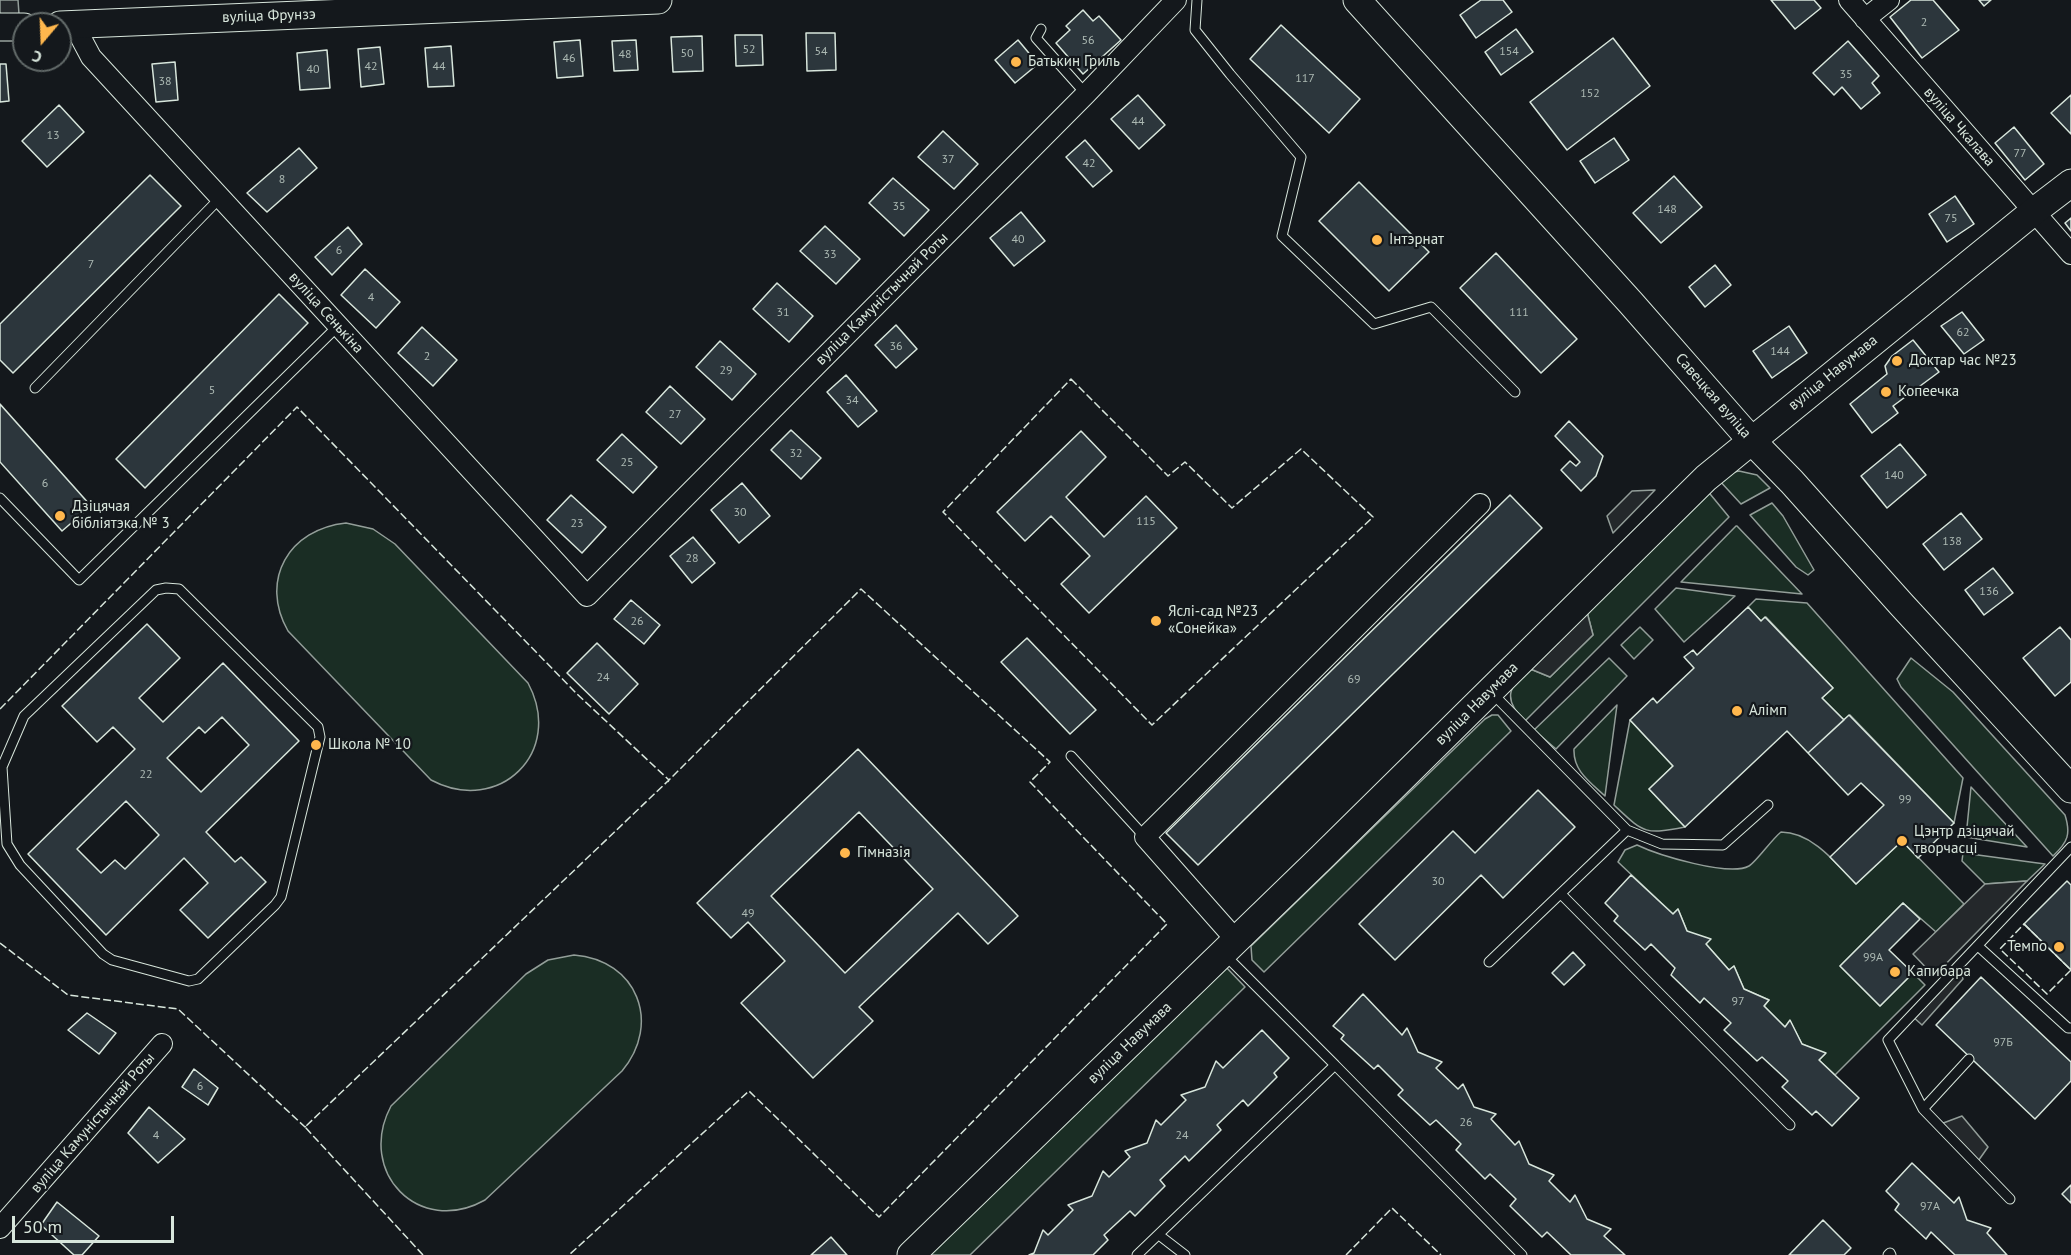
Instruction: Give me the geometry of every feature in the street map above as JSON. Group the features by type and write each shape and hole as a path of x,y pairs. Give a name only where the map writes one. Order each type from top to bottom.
{"street":[{"name":"вуліца Фрунзэ","path":"72,25 658,0"},
{"name":"вуліца Камуністычнай Роты","path":"587,596 1086,94 1176,0"},
{"name":"Савецкая вуліца","path":"1357,0 1631,303 1751,440 1792,482 2071,789"},
{"name":"вуліца Чкалава","path":"1849,0 2071,254"},
{"path":"1865,19 1889,0"},
{"name":"вуліца Сенькіна","path":"72,32 91,57 587,596"},
{"name":"вуліца Навумава","path":"911,1255 1230,946 1706,478 2071,183"},
{"path":"1230,946 1145,837 1480,504"},
{"name":"вуліца Камуністычнай Роты","path":"0,1228 162,1044"}],"lane":[{"path":"1197,0 1195,30 1301,157 1282,236 1374,324 1431,307 1515,392"},
{"path":"1041,29 1036,38 1086,94"},
{"path":"35,388 220,197"},
{"path":"0,498 79,580 338,326"},
{"path":"166,588 179,589 318,727 320,737 281,897 198,979 189,981 112,960 103,954 20,865 7,844 1,767 24,716 156,590 166,588"},
{"path":"1490,691 1627,830 1662,844 1723,845 1768,806"},
{"path":"1071,756 1145,837"},
{"path":"1489,962 1627,830"},
{"path":"2010,1199 1923,1109 1888,1040 2071,847"},
{"path":"1561,894 1790,1125"},
{"path":"1230,946 1335,1065 1522,1255"},
{"path":"1978,946 2068,1028 2071,1028"},
{"path":"1923,1109 1969,1059"},
{"path":"1137,1255 1335,1065"},
{"path":"1159,1234 1185,1255"}],"green space":[{"path":"1739,471 1757,475 1770,488 1741,504 1718,479"},
{"path":"1706,489 1729,517 1525,721 1511,700 1516,681 1528,668 1550,677 1593,635 1586,608"},
{"path":"1772,503 1783,516 1814,570 1808,575 1796,567 1750,515"},
{"path":"346,523 373,529 395,544 528,683 537,708 538,732 531,754 519,771 501,783 480,790 456,789 431,780 288,631 280,612 277,593 279,576 285,560 295,546 309,535 326,527"},
{"path":"1737,526 1802,594 1681,582"},
{"path":"1676,588 1735,596 1684,642 1655,609"},
{"path":"1756,599 1807,603 1963,778 1954,823 1850,715 1844,720 1822,698 1833,688 1766,617 1761,621 1748,607"},
{"path":"1640,627 1653,640 1634,659 1621,645"},
{"path":"1609,658 1627,676 1556,749 1534,730"},
{"path":"1911,658 1953,692 2065,815 2068,827 2067,837 2053,856 1901,687 1897,679"},
{"path":"1617,705 1605,796 1579,770 1574,757 1574,749"},
{"path":"1498,715 1511,731 1264,972 1252,960 1251,946 1485,719"},
{"path":"1630,720 1673,766 1649,789 1685,827 1661,831 1645,830 1614,805"},
{"path":"1971,787 2027,847 1966,837"},
{"path":"1781,832 1792,833 1813,843 1832,858 1856,884 1902,841 1964,904 1936,932 1903,903 1840,966 1880,1006 1913,973 1925,985 1835,1075 1819,1060 1825,1054 1802,1044 1790,1021 1785,1027 1764,1006 1769,1000 1744,989 1734,966 1729,970 1706,944 1687,931 1678,909 1673,914 1618,862 1625,850 1637,845 1710,867 1739,869 1752,864"},
{"path":"1963,853 2045,864 2027,881 1985,884 1962,861"},
{"path":"574,955 596,959 614,968 627,981 637,997 641,1015 640,1033 634,1052 622,1071 485,1200 461,1209 438,1210 417,1204 400,1192 388,1175 382,1154 382,1131 391,1106 526,974 548,960"},
{"path":"1225,966 1245,987 970,1255 927,1255"}],"shaded area":[{"path":"0,0 18,0 19,12 0,15"},
{"path":"1655,490 1613,533 1607,516 1632,491"},
{"path":"1586,608 1593,635 1550,677 1528,668"},
{"path":"2027,881 1934,976 1913,954 1985,884"},
{"path":"1959,966 1963,979 1922,1025 1911,1015"},
{"path":"1962,1116 1988,1147 1976,1164 1938,1125"}],"building":[{"path":"1481,0 1503,0 1512,12 1476,38 1460,15"},
{"path":"1771,0 1814,0 1821,8 1795,29"},
{"path":"1911,0 1933,0 1959,30 1922,58 1890,17"},
{"path":"1979,0 1991,0 1984,6"},
{"path":"1083,10 1093,21 1099,16 1121,40 1083,74 1056,43 1070,30 1066,26"},
{"path":"1281,25 1360,99 1329,133 1250,59"},
{"path":"1516,29 1533,52 1501,75 1485,52"},
{"path":"806,33 835,33 836,70 807,71"},
{"path":"735,35 762,35 763,65 736,66"},
{"path":"702,36 703,71 673,72 671,37"},
{"path":"1613,38 1650,86 1567,150 1530,102"},
{"path":"580,40 583,76 557,78 554,42"},
{"path":"636,40 638,70 614,71 612,41"},
{"name":"Батькин Гриль","path":"1018,40 1038,64 1015,83 995,60"},
{"path":"1848,41 1879,76 1872,83 1880,93 1861,109 1842,87 1834,95 1813,73"},
{"path":"451,46 454,86 428,87 425,48"},
{"path":"380,47 384,84 361,87 358,49"},
{"path":"327,50 330,88 300,90 297,53"},
{"path":"175,62 178,100 156,102 152,64"},
{"path":"0,64 6,64 9,101 0,102"},
{"path":"1138,95 1165,125 1139,149 1111,119"},
{"path":"2071,95 2071,134 2051,113"},
{"path":"59,105 84,132 47,167 22,141"},
{"path":"2014,127 2044,164 2025,180 1995,143"},
{"path":"943,131 978,164 954,189 918,157"},
{"path":"1614,138 1629,160 1595,183 1580,161"},
{"path":"1085,140 1112,171 1093,187 1066,157"},
{"path":"299,148 317,168 267,212 247,193"},
{"path":"150,175 181,206 13,373 0,360 0,324"},
{"path":"1674,176 1702,207 1661,243 1633,213"},
{"path":"893,178 929,210 904,236 869,203"},
{"path":"1359,182 1429,252 1389,291 1319,221"},
{"path":"1955,196 1974,224 1947,242 1929,214"},
{"path":"1021,212 1045,241 1014,266 990,238"},
{"path":"2071,218 2071,231 2065,223"},
{"path":"825,226 860,259 836,284 800,251"},
{"path":"348,227 362,244 332,275 315,257"},
{"path":"1496,253 1577,339 1541,373 1460,288"},
{"path":"1715,265 1731,285 1705,307 1689,287"},
{"path":"365,269 400,302 376,328 341,295"},
{"path":"777,283 813,316 789,342 753,309"},
{"path":"279,294 308,323 145,488 116,459"},
{"path":"1962,312 1984,340 1964,354 1941,326"},
{"path":"896,325 917,349 896,368 875,345"},
{"path":"1789,326 1807,353 1772,378 1753,351"},
{"path":"422,327 457,360 433,386 398,353"},
{"path":"1913,340 1939,372 1893,406 1898,413 1872,433 1850,404 1887,374 1885,366 1892,356"},
{"path":"720,341 756,374 732,400 696,367"},
{"path":"846,375 877,411 858,427 827,392"},
{"path":"670,386 705,419 681,444 646,412"},
{"path":"0,404 91,506 62,531 0,462"},
{"path":"1569,421 1603,456 1596,476 1581,491 1561,470 1570,461 1576,466 1580,462 1555,436"},
{"path":"791,430 821,458 801,479 771,450"},
{"path":"1081,431 1106,457 1066,497 1104,537 1146,496 1177,528 1089,613 1061,584 1090,556 1051,516 1025,541 997,512"},
{"path":"622,434 657,467 633,493 597,460"},
{"path":"1900,444 1926,475 1887,508 1861,476"},
{"path":"742,483 770,516 739,543 711,510"},
{"path":"571,495 606,527 582,553 547,520"},
{"path":"1510,495 1542,528 1198,865 1166,833"},
{"path":"1961,513 1982,539 1944,570 1923,544"},
{"path":"693,537 715,563 692,583 670,556"},
{"path":"1993,568 2013,593 1984,615 1965,590"},
{"path":"631,600 660,625 644,644 614,619"},
{"name":"Алімп","path":"1748,607 1761,621 1765,617 1833,688 1822,698 1844,720 1808,753 1787,731 1685,827 1649,789 1673,766 1630,720 1653,698 1657,703 1694,668 1684,657 1693,650 1697,655"},
{"path":"147,624 180,658 139,698 163,722 223,663 299,741 206,832 235,862 241,857 266,882 208,938 180,910 208,883 184,858 106,935 28,854 135,749 113,727 97,742 62,706","holes":["222,717 249,745 201,792 167,758 199,727 205,733","126,801 159,835 125,869 115,860 101,873 77,849"]},
{"path":"2060,627 2071,640 2071,682 2055,696 2023,658"},
{"path":"1027,638 1096,710 1070,734 1001,662"},
{"path":"597,643 638,684 609,714 567,673"},
{"name":"Цэнтр дзіцячай творчасці","path":"1849,715 1954,823 1918,858 1902,841 1856,884 1830,857 1884,805 1861,783 1848,795 1808,753"},
{"path":"858,749 1018,916 988,944 958,913 859,1007 873,1021 813,1078 741,1003 785,961 748,922 731,938 697,903","holes":["859,812 933,889 845,973 771,896"]},
{"path":"1538,790 1575,827 1503,898 1481,875 1395,960 1359,924 1453,831 1475,853"},
{"path":"1631,875 1673,914 1678,909 1687,931 1711,939 1706,944 1729,970 1734,966 1744,989 1769,1000 1764,1006 1785,1027 1790,1020 1802,1044 1826,1053 1819,1060 1859,1098 1832,1126 1816,1111 1812,1115 1782,1087 1788,1081 1762,1057 1757,1061 1724,1030 1731,1023 1704,998 1700,1003 1671,975 1675,968 1651,944 1645,950 1614,921 1618,916 1605,903"},
{"name":"Темпо","path":"2067,881 2071,885 2071,970 2024,924"},
{"path":"1903,903 1920,919 1889,950 1913,973 1880,1006 1840,966"},
{"path":"1573,952 1585,965 1564,985 1552,973"},
{"path":"1981,977 2071,1062 2071,1081 2035,1119 1936,1025"},
{"path":"1363,994 1402,1035 1407,1028 1418,1052 1442,1062 1436,1068 1458,1089 1463,1084 1474,1107 1496,1114 1491,1119 1515,1145 1519,1141 1529,1164 1554,1175 1549,1181 1570,1202 1575,1195 1587,1219 1611,1229 1604,1236 1625,1255 1571,1255 1547,1232 1542,1237 1510,1206 1516,1199 1490,1174 1485,1179 1456,1150 1461,1144 1436,1120 1430,1125 1398,1095 1403,1090 1378,1065 1374,1069 1341,1039 1344,1035 1333,1026"},
{"path":"87,1013 116,1033 99,1054 68,1030"},
{"path":"1262,1030 1289,1058 1274,1073 1277,1077 1248,1106 1243,1100 1217,1125 1221,1130 1189,1161 1185,1156 1160,1180 1165,1186 1135,1216 1130,1211 1104,1235 1108,1240 1093,1255 1029,1255 1034,1253 1043,1230 1048,1235 1073,1210 1068,1205 1092,1196 1103,1171 1109,1177 1130,1157 1125,1151 1147,1143 1156,1120 1161,1125 1186,1100 1181,1095 1205,1087 1216,1061 1223,1068"},
{"path":"194,1069 218,1088 208,1105 182,1087"},
{"path":"149,1107 185,1139 158,1163 128,1133"},
{"path":"1912,1163 1954,1203 1959,1197 1967,1220 1991,1228 1987,1233 2007,1255 1955,1255 1931,1232 1926,1239 1895,1210 1899,1204 1886,1191"},
{"path":"2071,1185 2071,1203 2062,1194"},
{"path":"57,1202 99,1236 82,1255 74,1255 41,1225"},
{"path":"1823,1220 1851,1248 1844,1255 1789,1255"},
{"path":"831,1237 847,1255 811,1255"}],"fence":[{"path":"1071,379 1168,476 1185,462 1232,508 1301,449 1373,517 1152,725 943,512 1071,379"},
{"path":"0,709 297,407 577,694 669,780 668,782"},
{"path":"423,1255 305,1127 669,780 861,589 1050,762 1030,782 1167,924 879,1217 749,1091 569,1255"},
{"path":"2024,924 2071,970 2047,994 2000,949 2024,924"},
{"path":"0,943 68,995 178,1009 305,1127 307,1125"},
{"path":"1346,1255 1392,1208 1441,1255"}],"place":[{"name":"Батькин Гриль","path":"1016,62"},
{"name":"Інтэрнат","path":"1377,240"},
{"name":"Доктар час №23","path":"1897,361"},
{"name":"Копеечка","path":"1886,392"},
{"name":"Дзіцячая бібліятэка № 3","path":"60,516"},
{"name":"Яслі-сад №23 «Сонейка»","path":"1156,621"},
{"name":"Алімп","path":"1737,711"},
{"name":"Школа № 10","path":"316,745"},
{"name":"Цэнтр дзіцячай творчасці","path":"1902,841"},
{"name":"Гімназія","path":"845,853"},
{"name":"Темпо","path":"2059,947"},
{"name":"Капибара","path":"1895,972"}]}
